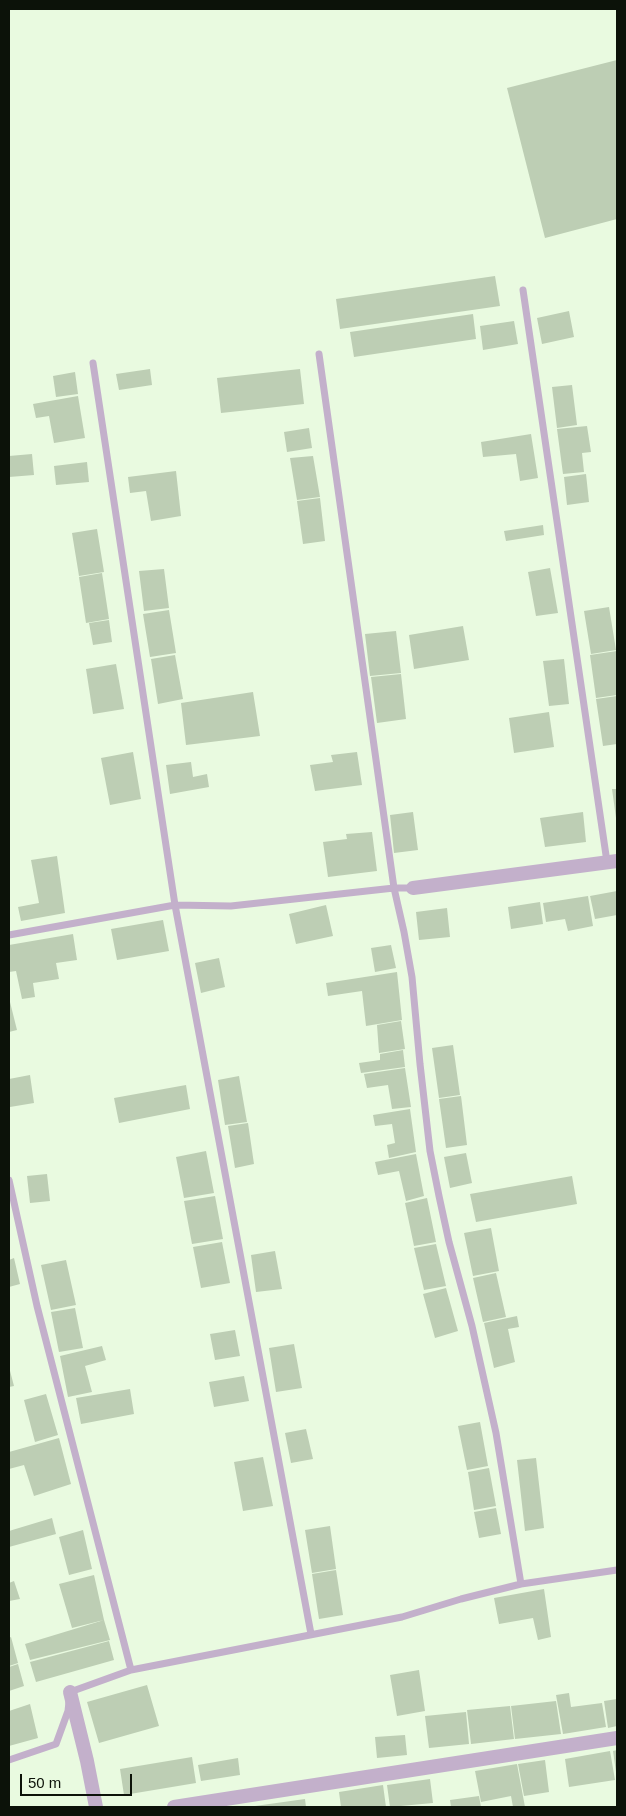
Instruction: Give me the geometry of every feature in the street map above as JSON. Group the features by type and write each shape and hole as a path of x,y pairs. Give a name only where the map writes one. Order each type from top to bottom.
{"street":[{"path":"413,888 612,862"},
{"path":"70,1692 96,1807"},
{"path":"174,1807 617,1738"}],"lane":[{"path":"524,290 612,862"},
{"path":"320,354 394,888 412,977 430,1151 449,1242 472,1326 496,1433 521,1584"},
{"path":"93,362 175,905 310,1634"},
{"path":"9,935 175,905 231,906 394,888 413,888"},
{"path":"9,1180 37,1306 131,1670"},
{"path":"9,1760 56,1744 68,1711 70,1692 131,1670 402,1617 521,1584 617,1570"}],"building":[{"path":"617,60 617,219 545,238 507,88"},
{"path":"495,276 500,306 340,329 336,299"},
{"path":"569,311 574,337 542,344 537,318"},
{"path":"473,314 476,339 354,357 350,332"},
{"path":"514,321 518,344 483,350 480,326"},
{"path":"150,369 152,385 119,390 116,374"},
{"path":"300,369 304,404 221,413 217,378"},
{"path":"75,372 78,394 56,397 53,376"},
{"path":"572,385 577,425 557,428 552,387"},
{"path":"78,396 85,438 54,443 49,416 36,418 33,404"},
{"path":"587,426 591,452 582,453 584,472 563,474 557,429"},
{"path":"309,428 312,448 287,452 284,432"},
{"path":"531,434 538,478 520,481 516,454 483,457 481,442"},
{"path":"32,454 34,475 9,477 9,456"},
{"path":"313,456 320,497 297,500 290,458"},
{"path":"87,462 89,482 56,485 54,466"},
{"path":"176,471 181,516 151,521 146,491 130,493 128,477"},
{"path":"586,474 589,502 567,505 564,477"},
{"path":"320,498 325,541 303,544 297,501"},
{"path":"543,525 544,535 506,541 504,531"},
{"path":"97,529 104,572 79,576 72,533"},
{"path":"550,568 558,613 536,616 528,572"},
{"path":"164,569 169,608 144,611 139,571"},
{"path":"102,573 109,619 86,623 79,577"},
{"path":"609,607 616,650 591,654 584,611"},
{"path":"169,610 176,653 150,657 143,614"},
{"path":"109,620 112,642 93,645 89,623"},
{"path":"463,626 469,660 414,669 409,635"},
{"path":"396,631 401,673 370,676 365,634"},
{"path":"617,651 617,695 596,698 590,655"},
{"path":"175,655 183,699 158,704 151,659"},
{"path":"564,659 569,704 549,706 543,661"},
{"path":"116,664 124,709 93,714 86,669"},
{"path":"401,674 406,719 377,723 371,677"},
{"path":"253,692 260,736 186,745 181,703"},
{"path":"617,696 617,744 603,746 596,699"},
{"path":"549,712 554,747 514,753 509,718"},
{"path":"133,752 141,799 110,805 101,758"},
{"path":"357,752 362,785 315,791 310,765 333,762 331,755"},
{"path":"191,762 193,777 207,774 209,787 170,794 166,765"},
{"path":"612,789 617,789 617,818 616,818"},
{"path":"413,812 418,850 394,853 390,815"},
{"path":"583,812 586,842 545,847 540,818"},
{"path":"372,832 377,871 328,877 323,842 347,839 346,834"},
{"path":"57,856 65,913 21,921 18,907 39,903 31,860"},
{"path":"617,891 617,915 595,919 590,896"},
{"path":"588,896 593,926 568,931 565,919 546,922 543,903"},
{"path":"540,902 543,924 511,929 508,907"},
{"path":"326,905 333,936 296,944 289,914"},
{"path":"447,908 450,937 419,940 416,912"},
{"path":"163,920 169,951 117,960 111,929"},
{"path":"73,934 77,960 56,963 59,979 33,983 35,997 22,999 16,971 9,972 9,945"},
{"path":"391,945 396,968 375,972 371,948"},
{"path":"219,958 225,987 201,993 195,963"},
{"path":"397,972 402,1020 366,1026 362,991 328,996 326,983"},
{"path":"9,998 17,1030 9,1032"},
{"path":"401,1021 405,1049 379,1053 377,1025"},
{"path":"453,1045 460,1095 439,1098 432,1048"},
{"path":"403,1050 405,1067 361,1073 359,1063 380,1060 380,1054"},
{"path":"405,1068 411,1107 392,1109 388,1085 367,1088 364,1074"},
{"path":"30,1075 34,1103 10,1107 9,1079"},
{"path":"239,1076 247,1122 225,1125 218,1080"},
{"path":"186,1085 190,1109 119,1123 114,1098"},
{"path":"461,1096 467,1145 446,1148 439,1099"},
{"path":"410,1109 416,1152 389,1158 387,1145 395,1143 392,1124 375,1126 373,1115"},
{"path":"248,1123 254,1164 235,1168 228,1126"},
{"path":"206,1151 214,1193 184,1198 176,1157"},
{"path":"466,1153 472,1183 450,1188 444,1157"},
{"path":"416,1154 424,1196 406,1201 399,1171 378,1175 375,1162"},
{"path":"47,1174 50,1201 30,1203 27,1176"},
{"path":"572,1176 577,1204 476,1222 470,1194"},
{"path":"215,1196 223,1239 192,1244 184,1201"},
{"path":"427,1198 436,1242 414,1246 405,1203"},
{"path":"491,1228 499,1271 473,1276 464,1233"},
{"path":"222,1242 230,1283 201,1288 193,1247"},
{"path":"436,1244 446,1286 424,1290 414,1248"},
{"path":"275,1251 282,1289 256,1292 251,1255"},
{"path":"14,1258 20,1284 9,1287 9,1260"},
{"path":"66,1260 76,1305 51,1310 41,1265"},
{"path":"496,1273 506,1317 483,1322 473,1278"},
{"path":"446,1288 458,1331 435,1338 423,1294"},
{"path":"75,1308 83,1348 59,1352 51,1312"},
{"path":"517,1316 519,1327 508,1329 515,1362 494,1368 484,1323"},
{"path":"235,1330 240,1356 215,1360 210,1334"},
{"path":"294,1344 302,1388 276,1392 269,1348"},
{"path":"102,1346 106,1360 85,1366 92,1392 68,1397 60,1356"},
{"path":"9,1367 14,1386 9,1387"},
{"path":"244,1376 249,1401 214,1407 209,1382"},
{"path":"130,1389 134,1414 81,1424 76,1398"},
{"path":"46,1394 58,1435 35,1442 24,1400"},
{"path":"480,1422 488,1466 467,1470 458,1426"},
{"path":"306,1429 313,1459 291,1463 285,1433"},
{"path":"59,1438 71,1484 34,1496 24,1465 9,1469 9,1452"},
{"path":"263,1457 273,1506 243,1511 234,1462"},
{"path":"536,1458 544,1528 525,1531 517,1460"},
{"path":"489,1468 496,1506 474,1510 468,1472"},
{"path":"496,1508 501,1534 479,1538 474,1512"},
{"path":"52,1518 56,1534 9,1547 9,1531"},
{"path":"330,1526 336,1569 312,1573 305,1530"},
{"path":"83,1530 92,1569 69,1575 59,1537"},
{"path":"336,1570 343,1615 319,1619 312,1574"},
{"path":"94,1575 104,1620 72,1628 59,1584"},
{"path":"14,1581 20,1599 9,1601 9,1583"},
{"path":"544,1589 551,1637 538,1640 533,1618 499,1624 494,1598"},
{"path":"104,1620 110,1640 30,1660 25,1644"},
{"path":"11,1637 18,1663 9,1666 9,1638"},
{"path":"109,1641 114,1660 36,1682 30,1662"},
{"path":"18,1664 24,1686 9,1691 9,1667"},
{"path":"419,1670 425,1711 397,1716 390,1675"},
{"path":"147,1685 159,1726 99,1743 87,1702"},
{"path":"569,1693 571,1707 602,1703 606,1727 563,1734 556,1695"},
{"path":"617,1699 617,1726 608,1728 604,1701"},
{"path":"556,1701 561,1734 515,1739 511,1706"},
{"path":"30,1704 38,1738 9,1746 9,1711"},
{"path":"510,1706 514,1739 471,1744 467,1710"},
{"path":"466,1712 469,1744 429,1748 425,1716"},
{"path":"405,1735 407,1755 377,1758 375,1737"},
{"path":"617,1750 617,1772 616,1772 613,1751"},
{"path":"610,1751 615,1780 569,1787 565,1759"},
{"path":"192,1757 196,1783 124,1795 120,1769"},
{"path":"238,1758 240,1775 201,1781 198,1765"},
{"path":"545,1760 549,1792 524,1796 518,1764"},
{"path":"517,1764 525,1807 513,1807 511,1796 481,1802 475,1771"},
{"path":"430,1779 433,1803 390,1807 387,1785"},
{"path":"383,1785 386,1807 341,1807 339,1792"},
{"path":"479,1796 481,1807 451,1807 450,1800"},
{"path":"305,1799 306,1807 255,1807 255,1806"}]}
